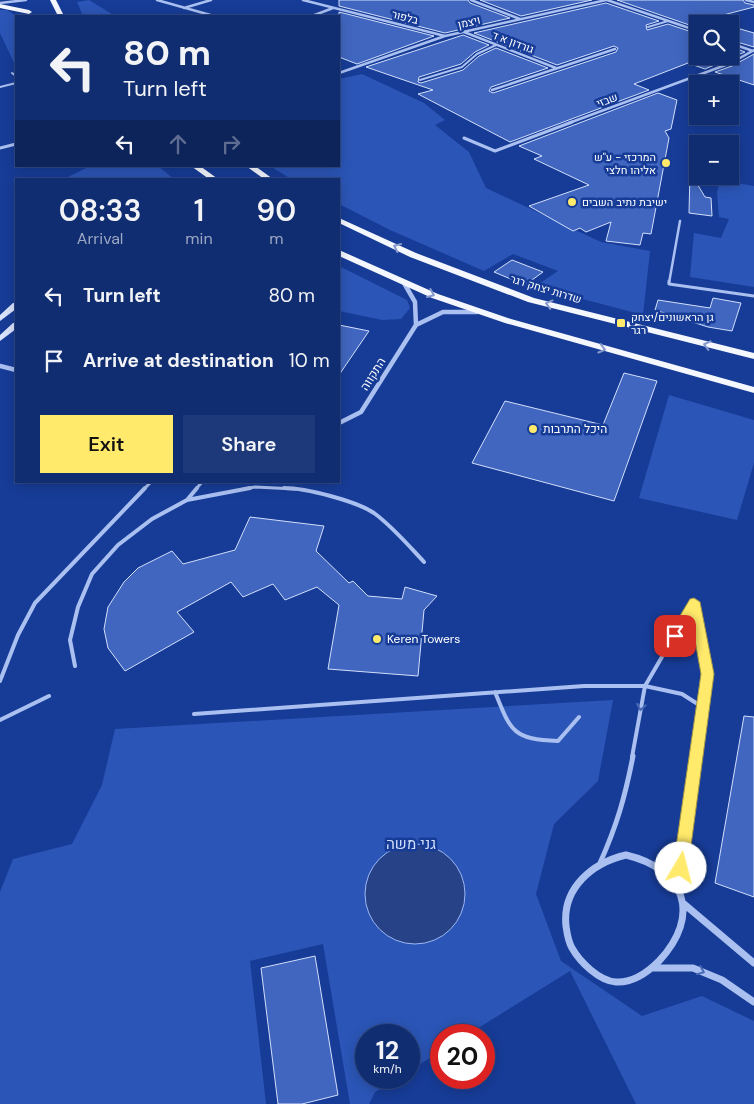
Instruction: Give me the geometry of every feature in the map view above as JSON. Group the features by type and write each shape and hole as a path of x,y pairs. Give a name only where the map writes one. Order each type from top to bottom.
{"main road":[{"path":"27,0 30,14"},
{"path":"53,0 60,15"},
{"path":"0,5 17,8 30,14"},
{"path":"252,167 268,178"},
{"path":"198,168 213,178"},
{"name":"שדרות יצחק רגר","path":"340,220 413,255 531,300 754,356"},
{"path":"340,252 435,296 481,312 630,357 754,390"},
{"path":"740,353 754,350"}],"street":[{"path":"0,5 27,0"},
{"path":"157,0 210,15"},
{"path":"184,9 211,0"},
{"name":"בלפור","path":"302,0 445,36"},
{"path":"471,0 520,19"},
{"path":"607,0 689,28"},
{"name":"ויצמן","path":"340,73 445,36 607,0"},
{"path":"748,0 754,2"},
{"path":"315,15 334,8"},
{"name":"גורדון א ד","path":"463,32 557,68"},
{"path":"739,46 754,51"},
{"path":"492,90 615,49"},
{"name":"שבזי","path":"464,138 495,151 730,63 754,51"},
{"path":"0,148 15,144"},
{"path":"402,281 416,301 418,311 416,325"},
{"path":"0,319 15,306"},
{"path":"416,325 444,312 481,312"},
{"name":"התקווה","path":"340,422 361,412 416,325"},
{"path":"0,339 15,326"},
{"path":"0,366 15,370"},
{"path":"684,904 680,928 668,950 653,968 633,980 616,982 590,970 572,949 566,929 564,906 577,882 610,857 626,855 643,858 667,873 678,888 684,904 754,963"},
{"path":"653,968 693,968 722,980 754,1002"}],"lane":[{"path":"648,27 668,21"},
{"path":"420,80 462,66 477,54 496,45"},
{"path":"0,87 15,83"},
{"path":"680,221 669,284 754,296"},
{"path":"0,681 18,635 35,603 150,483"},
{"path":"187,500 201,483"},
{"path":"75,666 70,640 78,608 92,574 118,545 152,519 187,500 255,487 289,488 330,496 372,512 396,532 424,562"},
{"path":"600,863 617,825 625,798 645,686 694,602 708,674 678,888"},
{"path":"194,714 584,686 645,686 682,694 704,708"},
{"path":"495,692 510,728 528,740 558,741 579,717"},
{"path":"0,720 49,696"}],"green space":[{"path":"89,0 113,15 83,15 77,2"},
{"path":"0,10 7,10 15,15 15,65 0,33"},
{"path":"362,74 424,103 445,120 435,125 469,152 486,188 601,242 650,251 643,315 545,289 537,285 558,271 513,254 484,271 390,230 340,205 340,178 289,178 272,167 340,167 340,79"},
{"path":"88,167 159,167 173,178 66,178"},
{"path":"739,183 754,186 754,287 690,277 694,233 721,238 729,219 719,217 717,192 719,185 739,185"},
{"path":"340,266 407,300 410,308 401,319 382,320 340,311"},
{"path":"669,395 754,420 754,463 737,520 639,498"},
{"name":"גני משה","path":"613,700 598,781 554,824 536,894 561,961 642,1016 702,996 754,1021 754,1104 636,1104 570,971 485,1024 430,1024 430,1058 420,1064 420,1024 355,1024 355,1089 380,1089 375,1092 369,1104 350,1104 323,944 250,961 266,1104 0,1104 0,892 13,859 72,844 102,785 115,729"}],"shaded area":[{"path":"415,844 434,848 450,859 461,875 465,894 461,913 450,929 434,940 415,944 396,940 380,929 369,913 365,894 369,875 380,859 396,848"}],"building":[{"path":"339,0 468,0 470,3 510,18 445,33 339,6"},
{"path":"480,0 592,0 521,16"},
{"path":"617,0 743,0 745,3 754,5 754,7 723,15 689,15 689,25"},
{"path":"606,3 659,21 646,25 647,30 668,24 689,31 689,63 634,84 649,90 510,142 418,94 433,90 366,67 463,35 489,45 475,52 461,64 419,77 418,82 421,83 463,70 479,56 496,48 548,68 491,87 489,91 493,93 616,52 618,48 614,46 557,65 474,33"},
{"path":"339,12 434,36 357,64 340,57"},
{"path":"739,29 754,33 754,47 739,43"},
{"path":"754,54 754,85 739,80 739,75 724,75 715,72 739,65 739,62"},
{"path":"694,65 714,65 705,69"},
{"path":"658,93 677,100 671,129 665,131 669,138 651,234 643,233 640,245 606,241 611,222 586,232 580,228 573,231 529,206 589,185 534,159 542,156 519,146"},
{"path":"690,185 698,185 705,197 711,198 712,216 689,213"},
{"path":"512,260 543,272 525,285 494,272"},
{"path":"713,298 741,303 732,331 708,327 655,310 658,300 710,308"},
{"path":"340,325 369,331 340,374"},
{"name":"היכל התרבות","path":"624,373 657,381 614,501 472,463 505,401 603,425"},
{"path":"250,517 324,526 316,551 349,583 353,581 368,596 402,599 405,587 437,596 424,610 418,676 328,669 339,605 317,587 285,600 273,584 243,597 231,582 177,612 194,632 125,671 108,648 104,629 108,607 124,582 138,568 172,551 183,564 235,550"},
{"path":"744,716 754,717 754,897 715,883"},
{"path":"315,956 338,1095 302,1104 278,1104 261,968"}],"place":[{"name":"המרכזי - ע\"ש אליהו חלצי","path":"666,163"},
{"name":"ישיבת נתיב השבים","path":"572,202"},
{"name":"גן הראשונים/יצחק רגר","path":"621,323"},
{"name":"היכל התרבות","path":"533,429"},
{"name":"Keren Towers","path":"377,639"}],"route":[{"path":"675,636 694,602 708,674 681,868"}]}
